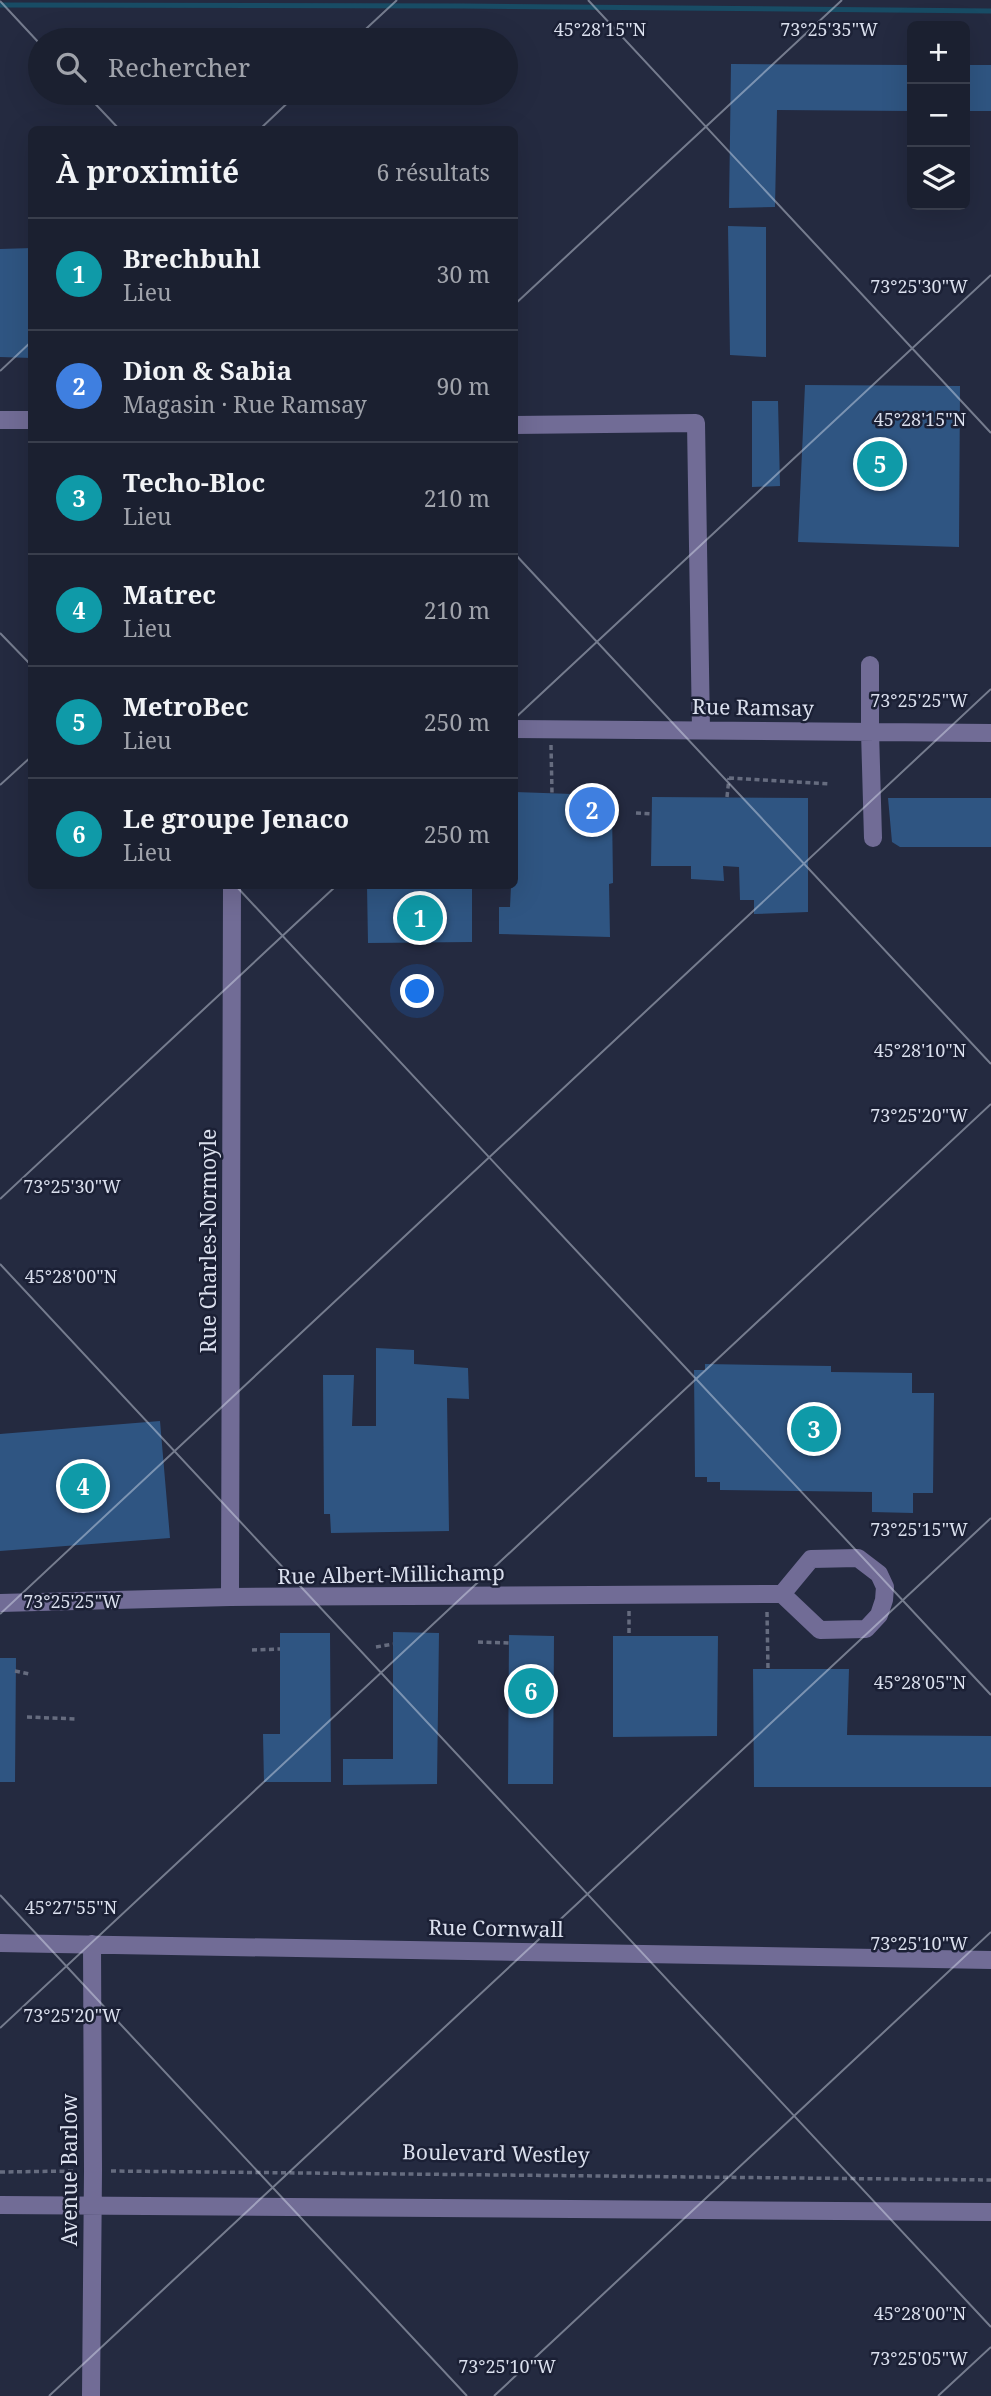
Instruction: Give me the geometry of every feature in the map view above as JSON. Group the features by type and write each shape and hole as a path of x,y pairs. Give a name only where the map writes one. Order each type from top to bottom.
{"street":[{"path":"0,420 28,420"},
{"path":"518,425 696,423 701,730"},
{"path":"870,665 873,838"},
{"name":"Rue Ramsay","path":"518,729 991,733"},
{"name":"Rue Charles-Normoyle","path":"230,1597 232,889"},
{"path":"811,1559 859,1559 878,1574 885,1587 879,1615 866,1629 820,1630 774,1594 811,1559"},
{"name":"Rue Albert-Millichamp","path":"0,1603 230,1597 774,1594"},
{"name":"Rue Cornwall","path":"0,1943 991,1960"},
{"name":"Avenue Barlow","path":"91,2396 92,1944"},
{"path":"0,2205 991,2212"}],"path":[{"path":"550,729 552,793"},
{"path":"727,797 729,777 830,784"},
{"path":"636,813 652,814"},
{"path":"768,1669 774,1594"},
{"path":"628,1595 629,1636"},
{"path":"478,1642 509,1643"},
{"path":"376,1647 393,1644"},
{"path":"251,1650 279,1649"},
{"path":"15,1671 29,1674"},
{"path":"27,1717 77,1719"},
{"name":"Boulevard Westley","path":"0,2172 991,2180"}],"building":[{"path":"731,64 907,65 907,111 777,110 775,207 729,208"},
{"path":"970,65 991,65 991,111 970,111"},
{"path":"728,226 766,227 766,357 730,355"},
{"path":"28,248 28,358 0,357 0,249"},
{"path":"805,385 960,386 959,547 798,542"},
{"path":"752,401 778,401 780,486 752,487"},
{"path":"518,792 601,795 602,808 612,808 613,883 609,884 610,937 499,934 499,907 510,907 511,889 518,889"},
{"path":"652,797 808,798 808,912 754,914 754,900 740,900 739,867 723,866 724,881 691,879 691,866 651,866"},
{"path":"888,798 991,798 991,847 900,847 892,842"},
{"path":"367,889 472,889 472,942 368,943"},
{"path":"376,1348 414,1350 414,1364 468,1368 469,1399 447,1398 449,1531 331,1533 330,1514 324,1514 323,1375 354,1375 352,1426 376,1426"},
{"path":"705,1364 831,1366 831,1372 912,1373 912,1393 934,1393 933,1493 913,1493 913,1513 872,1512 872,1492 720,1490 720,1482 707,1482 707,1477 695,1477 694,1370 705,1370"},
{"path":"160,1421 170,1538 0,1551 0,1434"},
{"path":"393,1632 439,1633 437,1784 343,1785 343,1759 393,1759"},
{"path":"280,1633 330,1633 331,1782 264,1782 263,1734 280,1734"},
{"path":"509,1635 554,1636 553,1784 508,1784"},
{"path":"613,1636 718,1636 717,1736 613,1737"},
{"path":"0,1658 16,1658 15,1782 0,1782"},
{"path":"753,1669 849,1669 847,1735 991,1736 991,1787 754,1787"}],"waterway":[{"path":"0,5 991,11"}],"place":[{"name":"MetroBec","path":"880,464"},
{"name":"Dion & Sabia","path":"592,810"},
{"name":"Brechbuhl","path":"420,918"},
{"name":"Techo-Bloc","path":"814,1429"},
{"name":"Matrec","path":"83,1486"},
{"name":"Le groupe Jenaco","path":"531,1691"}]}
